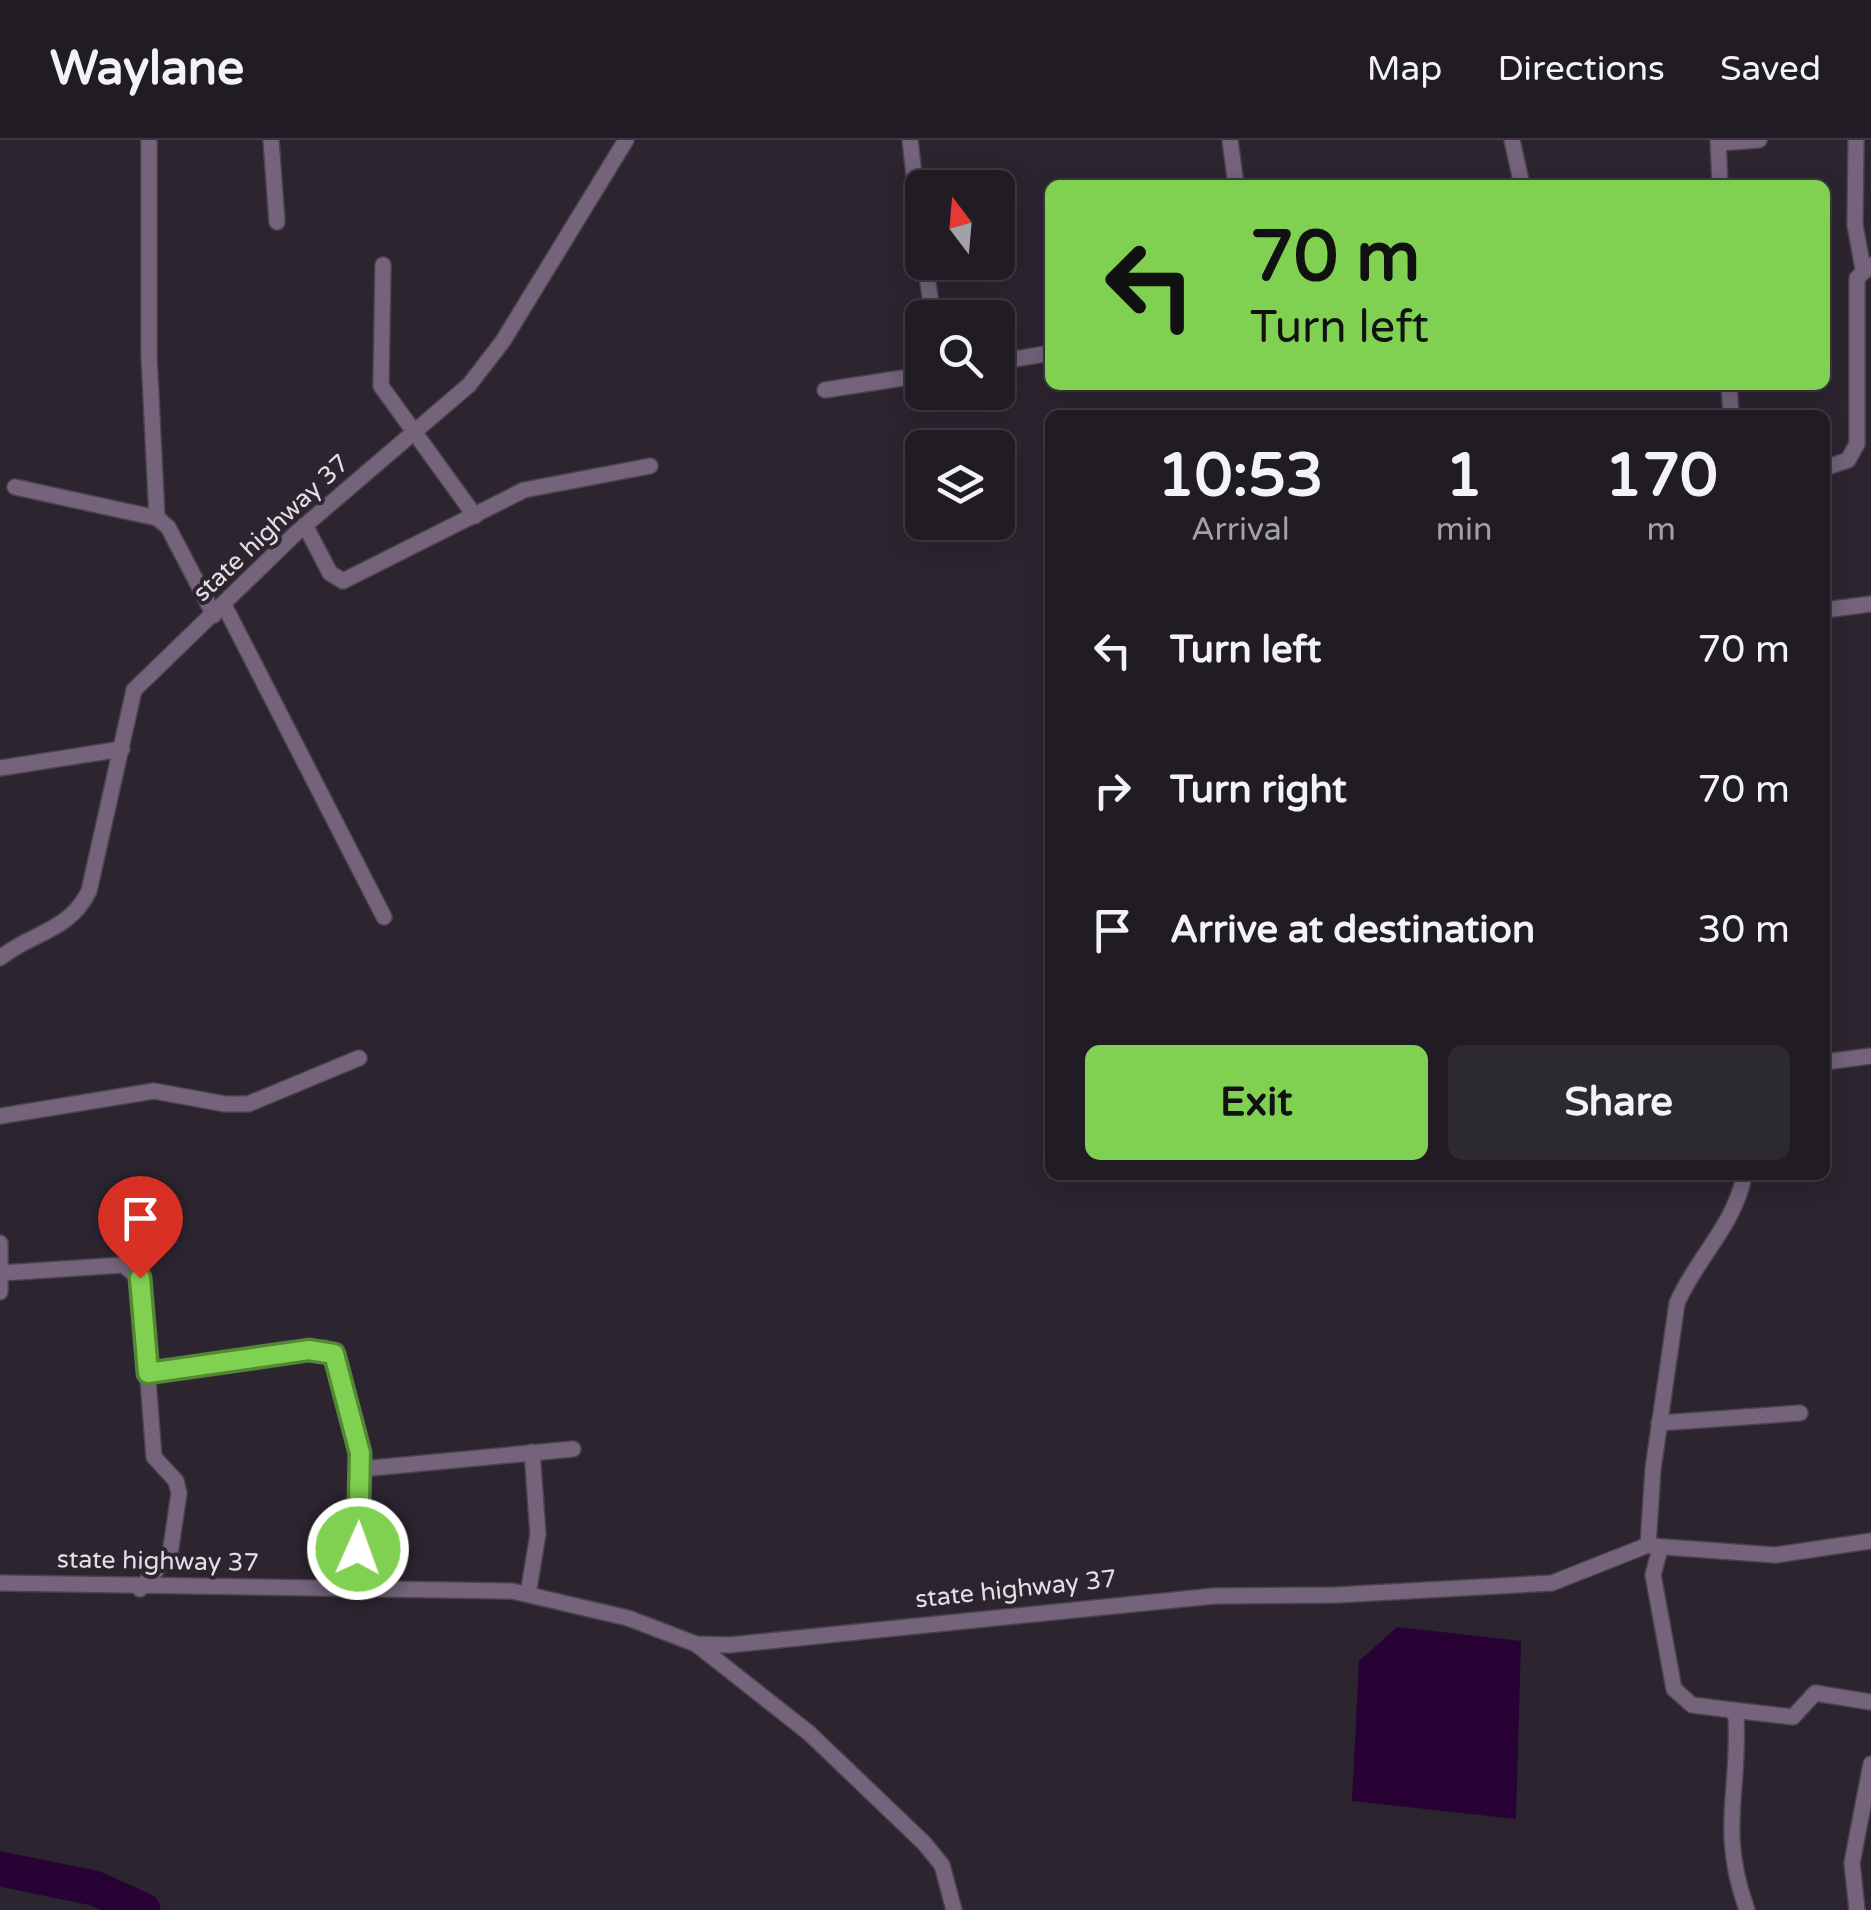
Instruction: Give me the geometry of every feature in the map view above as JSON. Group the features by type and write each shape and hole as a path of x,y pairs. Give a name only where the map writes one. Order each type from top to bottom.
{"street":[{"path":"148,140 149,356 157,518"},
{"path":"272,140 276,222"},
{"name":"state highway 37","path":"0,958 56,930 81,908 90,891 122,750 126,711 134,690 305,525 469,384 502,341 626,140"},
{"path":"910,140 913,170"},
{"path":"1230,140 1235,180"},
{"path":"1512,140 1521,180"},
{"path":"1720,180 1719,142 1759,140"},
{"path":"1830,466 1848,460 1856,444 1856,278 1867,267 1855,225 1856,140"},
{"path":"382,264 381,386 412,436 475,516"},
{"path":"1015,359 1045,354"},
{"path":"826,390 905,378"},
{"path":"305,525 330,573 343,581 536,485 650,466"},
{"path":"15,486 157,518 168,527 219,610 384,917"},
{"path":"1830,609 1871,604"},
{"path":"0,768 122,750"},
{"path":"1830,1061 1871,1056"},
{"path":"0,1116 154,1092 248,1104 359,1058"},
{"path":"1742,1180 1727,1222 1687,1279 1677,1303 1659,1422 1653,1575 1674,1688 1692,1705 1793,1716 1815,1694 1871,1702"},
{"path":"0,1243 0,1292"},
{"path":"2,1273 111,1265 134,1269 144,1294 154,1457 176,1481 178,1493 170,1554 140,1589"},
{"path":"148,1373 324,1348 339,1361 361,1469 356,1588"},
{"path":"1659,1422 1800,1414"},
{"path":"361,1469 573,1448"},
{"path":"528,1594 537,1555 532,1452"},
{"path":"1654,1547 1775,1555 1871,1541"},
{"name":"state highway 37","path":"0,1583 140,1589 356,1588 528,1594 628,1618 696,1644 1214,1596 1336,1596 1552,1583 1654,1547"},
{"path":"696,1644 808,1733 924,1843 942,1866 954,1910"},
{"path":"1732,1710 1736,1724 1728,1829 1732,1864 1747,1910"},
{"path":"1857,1910 1852,1863 1871,1764"}],"shaded area":[{"path":"1397,1627 1521,1641 1516,1819 1352,1801 1359,1661"}],"waterway":[{"path":"0,1869 94,1888 143,1910"}],"route":[{"path":"140,1278 148,1373 324,1348 334,1354 339,1361 360,1453 358,1549"}]}
